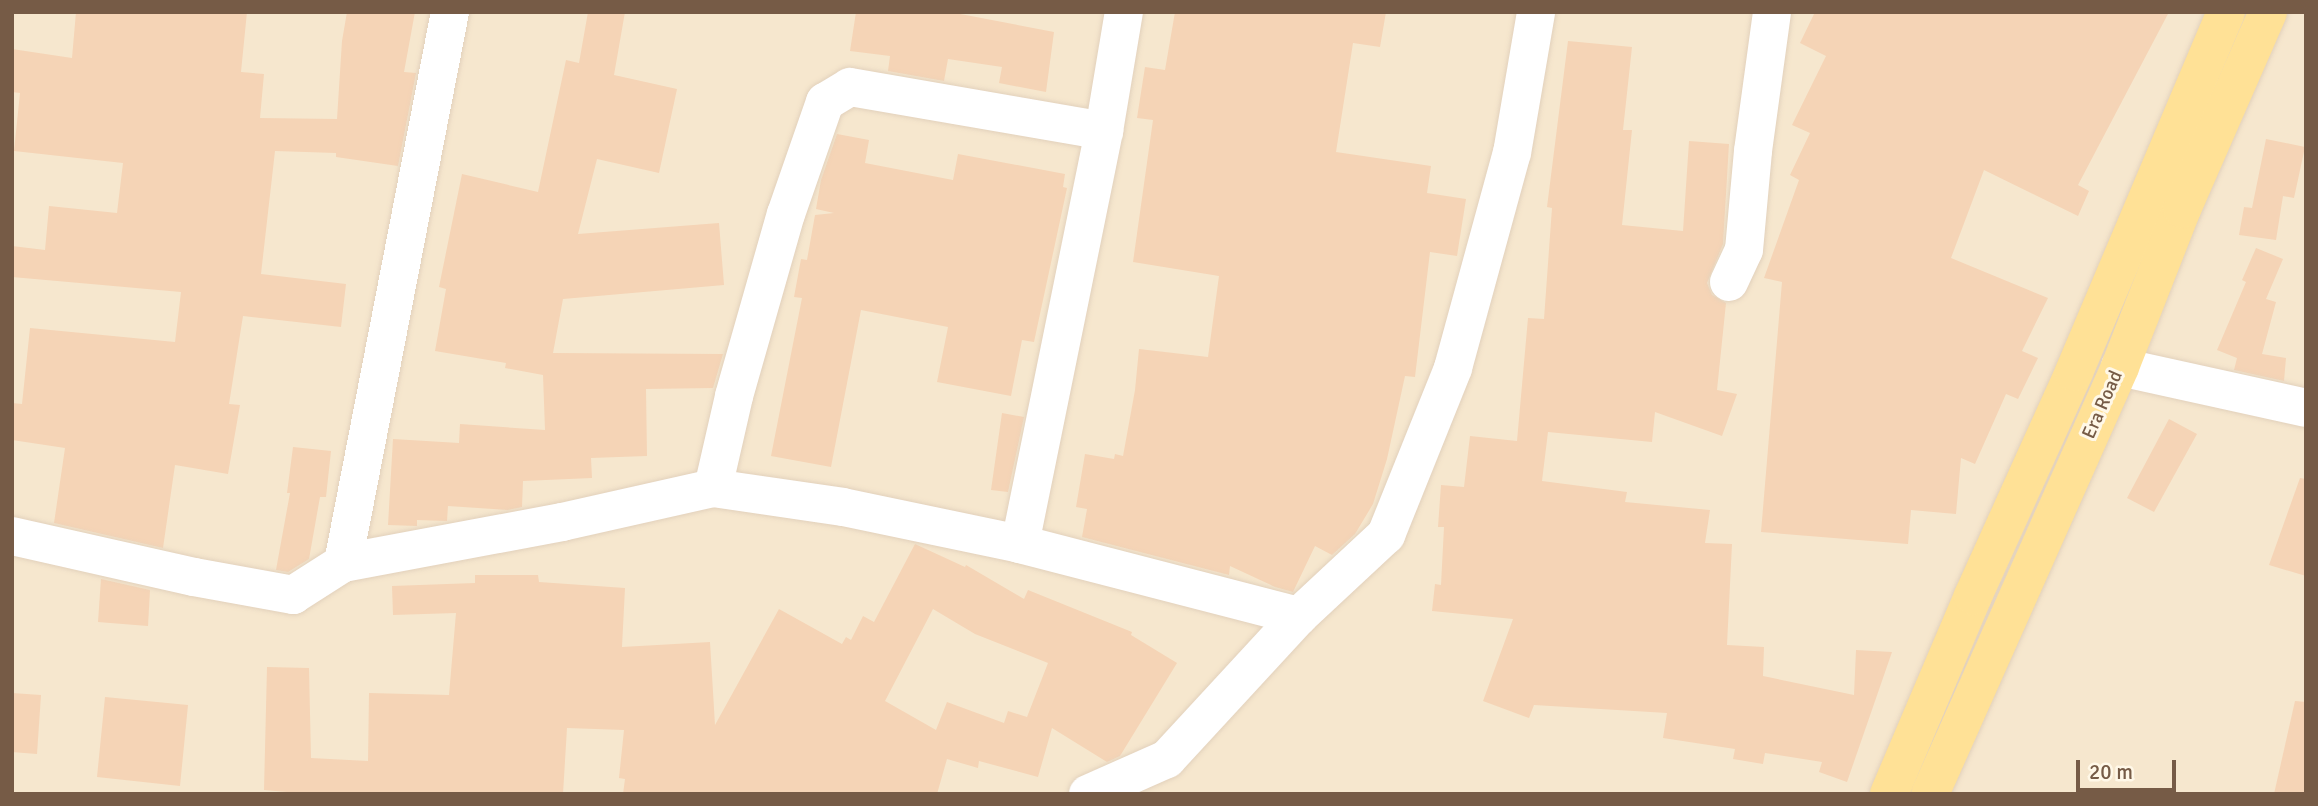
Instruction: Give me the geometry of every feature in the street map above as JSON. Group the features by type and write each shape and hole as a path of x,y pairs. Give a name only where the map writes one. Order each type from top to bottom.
{"main road":[{"path":"1889,794 1973,596 2074,372 2225,12"},
{"name":"Era Road","path":"1930,794 2120,367 2182,209 2268,12"}],"street":[{"path":"343,564 450,12"},
{"path":"1020,544 1104,131 1124,12"},
{"path":"1088,794 1167,759 1299,616 1386,535 1453,368 1512,153 1536,12"},
{"path":"1729,282 1744,250 1772,12"},
{"path":"713,488 734,396 786,214 825,102 850,87 1104,131"},
{"path":"2120,367 2306,408"},
{"path":"12,536 194,577 293,595 343,564 562,522 713,488 843,507 1020,544 1299,616"}],"shaded area":[{"path":"12,12 2306,12 2306,794 12,794"}],"building":[{"path":"76,12 247,12 241,72 264,74 260,118 337,119 342,41 347,12 415,12 404,72 416,73 398,166 336,157 336,153 275,151 261,274 346,284 341,327 243,316 229,404 240,405 228,474 175,465 163,548 54,523 65,448 12,440 12,403 22,404 30,328 175,342 181,292 12,277 12,246 45,250 49,206 117,213 123,163 14,151 20,93 12,92 12,49 72,58"},
{"path":"588,12 625,12 614,75 677,89 659,173 597,159 578,234 719,223 724,285 563,299 553,353 723,354 713,388 646,389 647,456 591,458 592,478 523,481 522,507 508,510 448,506 447,521 417,520 417,526 388,525 393,439 459,443 460,424 545,430 543,375 505,368 506,363 435,351 446,289 439,287 462,174 538,192 566,60 579,63"},
{"path":"856,12 950,12 1054,32 1046,92 999,83 1002,67 948,59 944,81 888,71 890,56 850,51"},
{"path":"1175,12 1386,12 1380,47 1353,43 1336,152 1431,166 1427,193 1466,199 1457,256 1430,252 1415,377 1405,376 1387,459 1373,504 1355,534 1332,555 1315,546 1293,592 1275,587 1230,566 1229,575 1082,537 1087,509 1076,507 1085,454 1114,459 1115,454 1123,456 1135,390 1139,349 1208,357 1219,276 1133,262 1153,120 1137,118 1145,67 1165,70"},
{"path":"1815,12 2169,12 2078,185 2089,191 2078,216 1984,170 1951,258 2048,298 2022,351 2038,358 2018,399 2006,394 1975,464 1961,458 1956,514 1911,510 1908,544 1761,532 1782,282 1764,278 1799,180 1790,175 1810,133 1792,125 1826,56 1800,43"},
{"path":"1568,41 1632,47 1623,130 1632,130 1622,225 1683,231 1689,141 1729,144 1723,244 1707,283 1712,295 1726,303 1717,390 1737,394 1722,436 1655,412 1652,442 1548,432 1542,481 1627,492 1625,502 1710,510 1705,543 1732,544 1727,645 1764,647 1763,676 1854,695 1856,650 1892,652 1847,782 1819,772 1822,762 1765,753 1763,764 1733,759 1735,749 1663,738 1667,713 1534,705 1529,718 1483,701 1513,619 1432,611 1435,584 1441,585 1444,527 1438,527 1441,485 1464,487 1470,436 1517,441 1528,318 1544,319 1552,208 1547,207"},
{"path":"837,134 869,140 865,163 953,180 958,154 1065,174 1063,187 1067,188 1034,342 1022,340 1011,396 937,382 948,327 861,310 831,467 771,456 802,298 794,297 801,259 807,260 815,215 834,213 816,209 821,180"},
{"path":"2266,139 2305,147 2294,198 2283,196 2276,240 2239,235 2244,207 2252,208"},
{"path":"2256,248 2283,259 2266,299 2276,302 2262,354 2286,358 2284,381 2234,370 2237,358 2217,350 2246,282 2242,280"},
{"path":"1002,413 1024,417 1008,492 991,490"},
{"path":"2169,419 2197,434 2154,512 2127,498"},
{"path":"293,447 331,451 326,497 320,497 309,559 288,572 276,570 290,493 287,493"},
{"path":"2300,478 2306,479 2306,576 2269,565"},
{"path":"915,544 965,567 966,565 1024,599 1028,590 1132,632 1131,635 1177,663 1120,756 1107,762 1052,728 1038,777 979,761 978,768 947,759 937,794 623,794 625,779 619,778 624,730 567,728 563,794 310,794 264,790 267,667 309,668 311,758 368,761 369,693 449,695 456,613 393,615 392,586 475,583 475,575 538,575 539,582 625,588 622,647 710,642 715,725 779,609 842,644 846,637 851,640 863,616 874,622","holes":["933,609 975,634 1048,663 1027,717 1008,711 1004,723 947,702 936,730 885,701"]},
{"path":"101,579 150,590 148,626 98,622"},
{"path":"12,693 41,695 37,754 12,752"},
{"path":"105,697 188,705 180,786 97,777"},
{"path":"2295,701 2306,702 2306,794 2274,794"}]}
